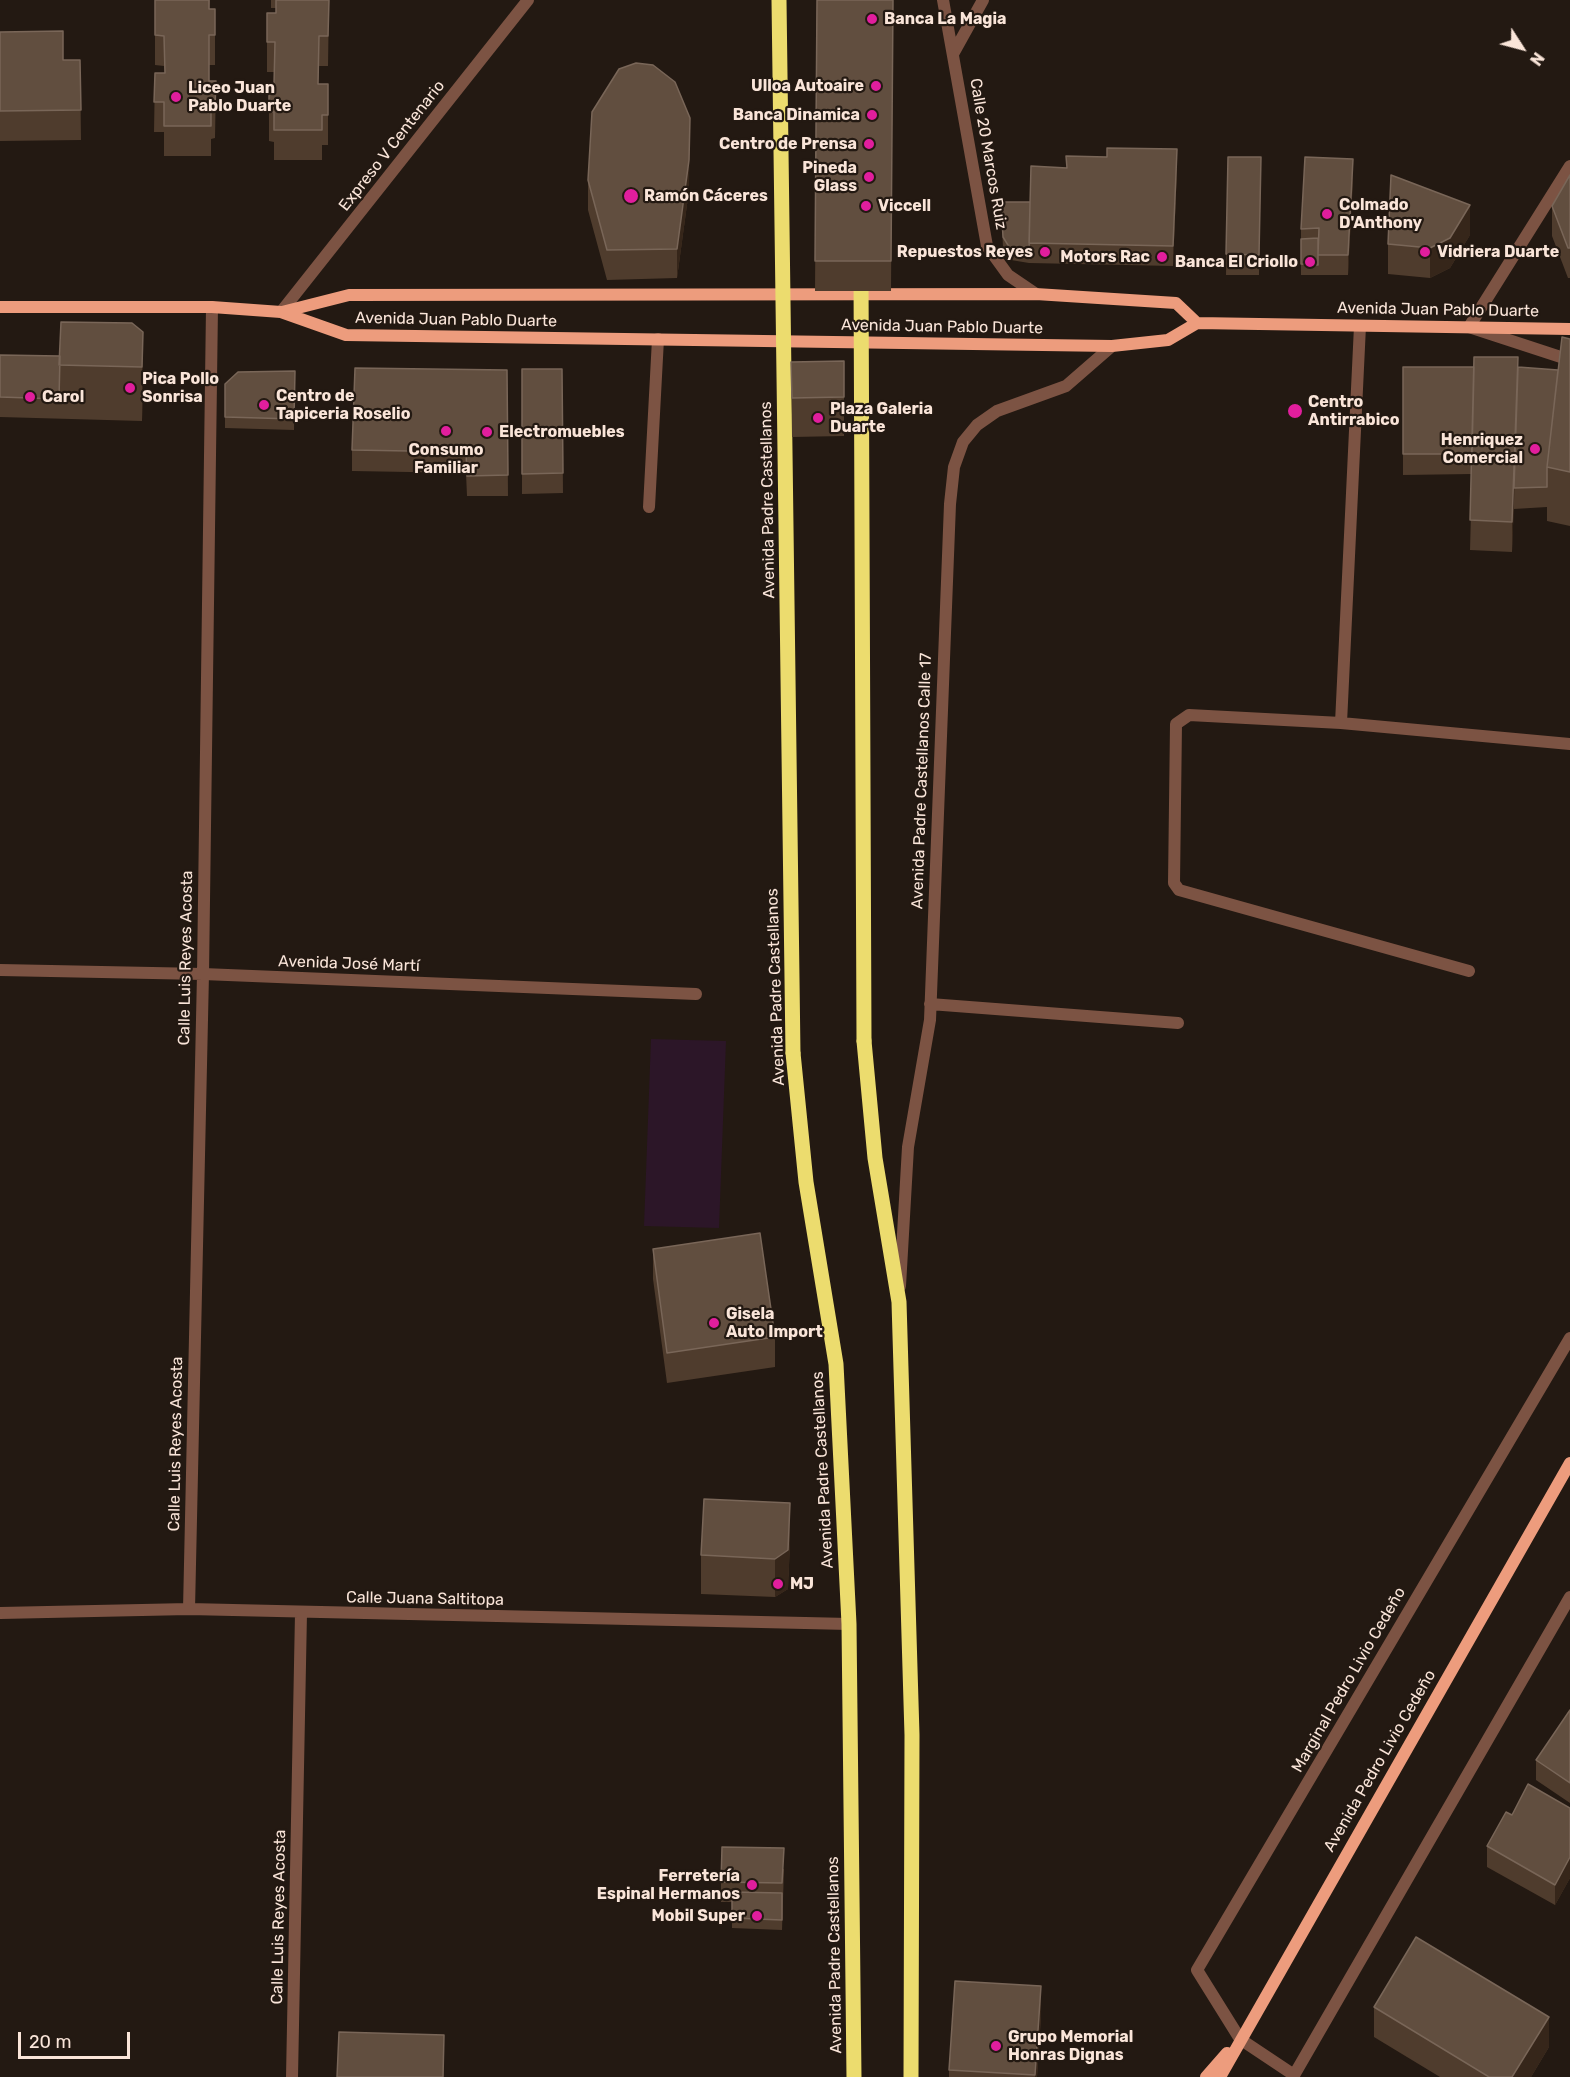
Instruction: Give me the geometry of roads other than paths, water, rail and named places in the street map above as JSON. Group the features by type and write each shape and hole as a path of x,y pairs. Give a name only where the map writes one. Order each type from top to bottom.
{"main road":[{"name":"Avenida Padre Castellanos","path":"779,0 793,1053 806,1182 836,1364 849,1624 854,2077"},
{"path":"861,263 864,1041 875,1158 899,1302 912,1735 911,2077"},
{"name":"Avenida Juan Pablo Duarte","path":"280,312 349,295 1036,294 1176,303 1197,323"},
{"path":"0,307 212,307 280,312"},
{"name":"Avenida Juan Pablo Duarte","path":"280,312 346,335 1112,346 1168,339 1197,323 1570,329"},
{"name":"Avenida Pedro Livio Cedeño","path":"1220,2077 1570,1463"},
{"path":"1206,2077 1240,2039"}],"street":[{"name":"Expreso V Centenario","path":"280,312 528,0"},
{"name":"Calle 20 Marcos Ruiz","path":"943,0 987,246 1008,275 1036,294"},
{"path":"953,54 983,0"},
{"path":"1570,166 1469,327 1570,360"},
{"name":"Calle Luis Reyes Acosta","path":"189,1609 203,974 212,307"},
{"path":"1341,723 1360,326"},
{"path":"650,507 658,339"},
{"name":"Avenida Padre Castellanos Calle 17","path":"899,1302 908,1147 930,1004 950,504 954,467 963,442 977,425 997,411 1066,386 1112,346"},
{"path":"1469,971 1185,892 1174,883 1176,724 1180,718 1189,715 1341,723 1570,744"},
{"name":"Avenida José Martí","path":"0,970 203,974 696,994"},
{"path":"930,1004 1178,1023"},
{"name":"Marginal Pedro Livio Cedeño","path":"1240,2039 1197,1970 1570,1338"},
{"path":"1240,2039 1294,2076 1570,1597"},
{"name":"Calle Juana Saltitopa","path":"0,1613 189,1609 849,1624"},
{"name":"Calle Luis Reyes Acosta","path":"292,2077 301,1613"}],"place":[{"name":"Banca La Magia","path":"872,19"},
{"name":"Ulloa Autoaire","path":"876,86"},
{"name":"Liceo Juan Pablo Duarte","path":"176,97"},
{"name":"Banca Dinamica","path":"872,115"},
{"name":"Centro de Prensa","path":"869,144"},
{"name":"Pineda Glass","path":"869,177"},
{"name":"Ramón Cáceres","path":"631,196"},
{"name":"Viccell","path":"866,206"},
{"name":"Colmado D'Anthony","path":"1327,214"},
{"name":"Repuestos Reyes","path":"1045,252"},
{"name":"Vidriera Duarte","path":"1425,252"},
{"name":"Motors Rac","path":"1162,257"},
{"name":"Banca El Criollo","path":"1310,262"},
{"name":"Pica Pollo Sonrisa","path":"130,388"},
{"name":"Carol","path":"30,397"},
{"name":"Centro de Tapiceria Roselio","path":"264,405"},
{"name":"Centro Antirrabico","path":"1295,411"},
{"name":"Plaza Galeria Duarte","path":"818,418"},
{"name":"Consumo Familiar","path":"446,431"},
{"name":"Electromuebles","path":"487,432"},
{"name":"Henriquez Comercial","path":"1535,449"},
{"name":"Gisela Auto Import","path":"714,1323"},
{"name":"MJ","path":"778,1584"},
{"name":"Ferretería Espinal Hermanos","path":"752,1885"},
{"name":"Mobil Super","path":"757,1916"},
{"name":"Grupo Memorial Honras Dignas","path":"996,2046"}]}
